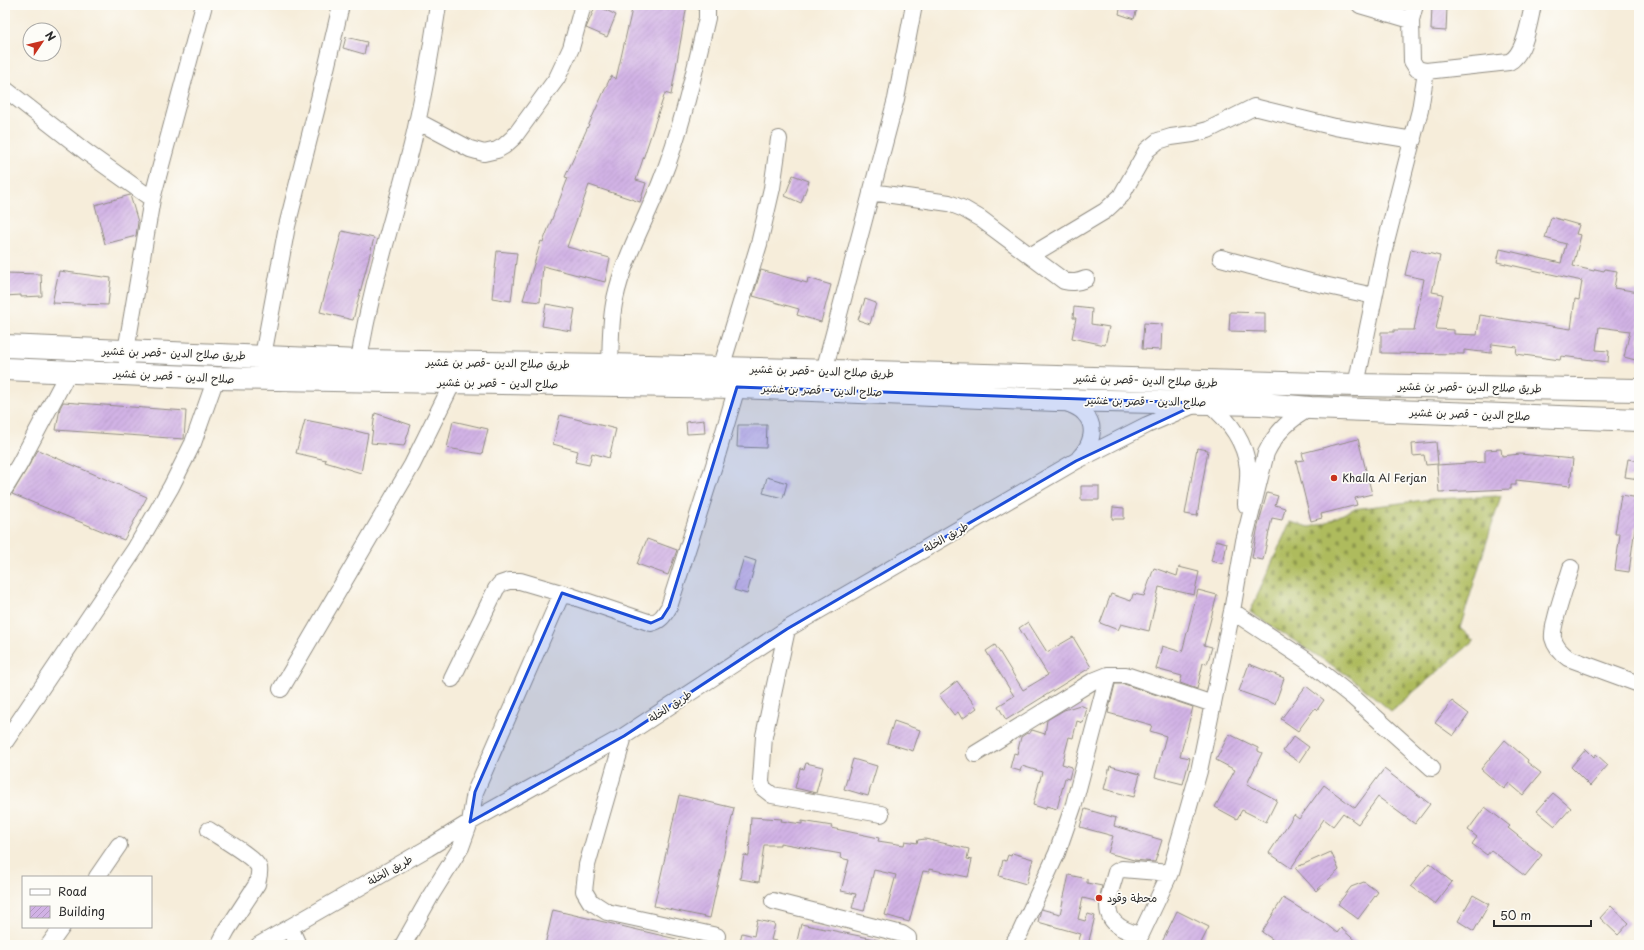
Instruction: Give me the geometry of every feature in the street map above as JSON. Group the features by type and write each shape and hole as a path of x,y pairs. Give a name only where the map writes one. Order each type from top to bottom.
{"highway":[{"name":"طريق صلاح الدين -قصر بن غشير","path":"5,346 359,361 610,365 1356,385 1639,390"},
{"name":"صلاح الدين - قصر بن غشير","path":"5,369 128,373 216,378 736,387 1057,400 1260,404 1311,408 1639,420"}],"street":[{"path":"128,373 126,351 152,198 204,5"},
{"path":"263,356 287,226 341,5"},
{"path":"359,361 364,329 417,121 430,58 438,5"},
{"path":"417,121 470,149 484,153 497,150 504,146 514,137 557,78 571,48 583,5"},
{"path":"610,365 611,328 615,299 623,268 661,181 689,94 707,18 707,5"},
{"path":"824,371 896,99 914,5"},
{"path":"1360,5 1413,13 1412,61 1417,69 1426,71 1510,62 1521,51 1533,5"},
{"path":"1356,385 1384,250 1420,110 1426,71"},
{"path":"5,89 86,152 152,198"},
{"path":"1030,256 1105,211 1121,196 1147,150 1158,141 1208,130 1254,107 1335,127 1412,140"},
{"path":"721,368 759,244 772,188 779,139"},
{"path":"871,192 949,203 964,209 981,219 1064,281 1071,283 1086,279"},
{"path":"1221,258 1310,282 1374,296"},
{"path":"5,488 20,465 69,371"},
{"path":"5,742 135,549 171,487 193,443 216,378"},
{"path":"281,689 412,465 453,382"},
{"path":"452,679 496,589 500,584 509,581 520,581 562,593 651,623 657,622 662,618 669,607 716,459 736,387"},
{"name":"طريق الخلة","path":"1057,400 1084,412 1090,421 1092,431 1091,442 1086,451 1076,461"},
{"path":"1203,403 1225,417 1238,436 1246,458 1248,469 1244,541"},
{"name":"طريق الخلة","path":"259,945 428,848 470,822 624,736 787,629 1076,461 1147,425 1203,403"},
{"path":"1170,873 1122,869 1116,872 1107,909 1110,917 1138,941 1170,873 1199,771 1232,611 1244,541 1266,453 1272,441 1289,421 1299,413 1311,408"},
{"path":"1571,568 1554,626 1553,638 1556,646 1561,653 1568,658 1639,684"},
{"path":"403,945 431,894 461,847 470,822 475,792 562,593"},
{"path":"1232,611 1306,660 1354,698 1432,768"},
{"path":"787,629 764,736 760,781 763,788 772,795 881,814"},
{"path":"975,754 1093,681 1108,675 1126,675 1213,704"},
{"path":"1012,945 1020,933 1057,853 1074,804 1108,675"},
{"path":"624,736 587,865 584,891 590,901 607,912 717,936"},
{"path":"209,830 253,860 259,868 257,884 219,945"},
{"path":"98,876 119,845"},
{"path":"773,901 902,934 908,938 908,945"},
{"path":"290,927 298,945"},
{"path":"49,945 61,928"}],"highlighted area":[{"path":"737,387 1199,403 1076,461 787,629 624,736 470,822 475,792 562,593 651,623 662,618 669,607"}],"green space":[{"path":"1501,496 1460,628 1474,641 1391,711 1350,677 1250,612 1290,522 1310,527 1325,523 1353,509 1432,499"}],"building":[{"path":"596,5 616,15 607,37 586,28"},
{"path":"633,5 687,5 671,95 665,93 636,180 646,183 640,202 589,185 567,247 610,258 605,282 543,266 540,302 523,300 541,241 543,242 568,178 565,177 611,76 616,79"},
{"path":"1121,5 1138,5 1134,19 1119,14"},
{"path":"1432,6 1447,7 1446,31 1431,30"},
{"path":"346,37 367,42 364,54 343,48"},
{"path":"793,175 809,181 801,203 785,196"},
{"path":"130,195 138,222 136,236 105,244 95,205"},
{"path":"1551,217 1579,225 1576,234 1581,235 1573,266 1594,271 1595,269 1604,271 1605,269 1617,271 1614,288 1639,292 1639,361 1624,357 1630,331 1599,327 1596,350 1609,351 1608,362 1561,356 1560,360 1516,354 1517,347 1492,344 1491,353 1464,350 1464,354 1381,353 1381,332 1394,332 1394,330 1414,330 1424,279 1405,275 1411,249 1440,256 1432,292 1443,294 1436,329 1454,330 1454,334 1477,335 1480,315 1571,329 1575,299 1579,300 1582,281 1497,262 1500,249 1561,263 1566,244 1545,238"},
{"path":"342,231 374,238 353,320 320,312"},
{"path":"497,251 517,253 511,301 492,298"},
{"path":"761,270 807,283 808,278 831,285 821,322 797,315 799,309 753,296"},
{"path":"59,271 111,278 108,305 52,303"},
{"path":"5,273 41,274 42,296 5,296"},
{"path":"865,299 876,303 870,324 858,320"},
{"path":"546,304 575,309 571,331 542,326"},
{"path":"1074,307 1092,309 1091,324 1109,327 1105,345 1072,338 1076,318 1073,318"},
{"path":"1230,312 1265,313 1265,332 1229,331"},
{"path":"1144,323 1162,324 1161,350 1142,349"},
{"path":"63,402 186,411 184,439 56,430 60,408"},
{"path":"375,413 411,425 404,446 371,443"},
{"path":"560,415 616,429 609,458 592,453 589,465 575,462 578,451 553,444"},
{"path":"305,420 368,434 361,473 325,462 326,460 296,453"},
{"path":"704,420 705,433 687,434 686,422"},
{"path":"453,421 488,429 482,454 447,448"},
{"path":"738,425 767,425 766,448 737,447"},
{"name":"Khalla Al Ferjan","path":"1358,439 1372,494 1355,498 1357,505 1321,514 1322,518 1311,521 1296,461 1304,460 1302,453"},
{"path":"1436,442 1438,464 1426,465 1424,455 1413,456 1412,444"},
{"path":"1197,448 1208,450 1197,516 1185,514"},
{"path":"1501,449 1502,456 1520,454 1573,459 1570,486 1516,480 1516,485 1511,485 1511,489 1439,492 1437,465 1485,462 1485,450"},
{"path":"38,450 147,497 124,540 12,494"},
{"path":"1628,459 1639,461 1639,479 1625,477"},
{"path":"767,477 787,483 783,498 763,493"},
{"path":"1081,486 1099,486 1099,500 1081,500"},
{"path":"1267,493 1278,496 1275,505 1285,508 1282,520 1272,518 1263,560 1252,558 1258,526"},
{"path":"1621,495 1639,498 1639,527 1635,527 1629,572 1615,570 1620,534 1615,534"},
{"path":"1113,507 1124,508 1124,519 1112,519"},
{"path":"647,539 677,550 668,575 637,564"},
{"path":"1216,540 1227,543 1223,564 1211,561"},
{"path":"744,557 756,561 747,594 734,590"},
{"path":"1179,567 1199,572 1194,595 1159,587 1149,631 1121,624 1118,630 1100,623 1111,594 1131,601 1133,594 1144,596 1154,568 1177,576"},
{"path":"1198,590 1217,595 1204,645 1212,647 1207,664 1203,663 1197,689 1180,683 1182,676 1156,669 1162,646 1182,652"},
{"path":"1028,622 1047,652 1073,637 1091,667 1006,720 998,706 1014,696 986,651 995,645 1023,690 1048,675 1019,628"},
{"path":"1249,664 1284,678 1275,704 1239,691"},
{"path":"957,681 977,708 962,719 958,712 954,715 939,695"},
{"path":"1115,684 1124,684 1193,707 1180,756 1190,758 1183,784 1155,777 1166,736 1150,731 1152,725 1108,713"},
{"path":"1306,686 1324,700 1317,710 1315,708 1298,731 1281,719"},
{"path":"1452,701 1469,714 1453,736 1435,723"},
{"path":"1080,705 1087,708 1083,723 1077,721 1073,738 1069,737 1062,764 1072,767 1069,779 1065,778 1057,809 1046,806 1046,809 1033,805 1042,772 1022,766 1020,771 1010,768 1014,753 1017,754 1021,737 1027,733 1029,734 1032,730 1045,734 1047,720 1064,710"},
{"path":"894,721 920,730 913,751 887,743"},
{"path":"1229,734 1258,748 1258,751 1262,753 1247,784 1277,800 1266,822 1242,810 1237,819 1215,807 1235,770 1216,760"},
{"path":"1294,736 1309,747 1299,762 1283,751"},
{"path":"1505,740 1528,760 1527,762 1541,773 1523,795 1509,783 1504,789 1481,769"},
{"path":"1586,749 1594,757 1596,754 1608,765 1590,786 1571,767"},
{"path":"853,759 877,766 868,796 844,789"},
{"path":"806,763 823,767 816,793 795,788 800,768 804,769"},
{"path":"1110,766 1140,774 1134,797 1104,789"},
{"path":"1384,769 1430,804 1415,824 1378,797 1358,824 1343,813 1333,826 1324,819 1291,868 1269,853 1294,815 1299,819 1324,785 1355,808"},
{"path":"1553,793 1571,808 1555,826 1537,811"},
{"path":"679,795 734,808 710,918 654,906"},
{"path":"1485,807 1510,826 1508,828 1542,855 1525,876 1491,850 1487,855 1472,844 1477,837 1468,830"},
{"path":"1085,809 1116,818 1114,826 1162,840 1155,862 1134,860 1108,853 1113,836 1080,827"},
{"path":"751,817 782,819 781,821 802,824 802,821 832,826 831,828 879,838 878,841 904,845 905,841 917,843 918,840 925,839 969,849 967,859 972,860 968,877 929,869 929,872 923,871 909,922 885,915 896,875 874,870 864,911 852,908 856,894 841,891 849,860 840,858 841,854 780,843 780,845 764,845 759,882 740,879 744,855 749,856"},
{"path":"1331,852 1339,870 1316,891 1295,868"},
{"path":"1012,853 1033,859 1026,884 999,876 1003,860 1006,861 1008,855 1011,856"},
{"path":"1429,863 1452,882 1435,904 1411,886"},
{"path":"1069,875 1087,879 1087,883 1102,886 1099,902 1083,898 1078,919 1085,921 1088,914 1095,916 1088,945 1077,945 1081,934 1038,922 1041,909 1060,914"},
{"path":"1364,882 1378,892 1358,919 1338,904 1351,887"},
{"path":"1473,895 1489,904 1474,931 1458,921"},
{"path":"1283,898 1326,924 1337,933 1341,928 1360,945 1273,945 1272,939 1262,932"},
{"path":"1611,906 1629,923 1618,935 1600,918"},
{"path":"553,910 685,941 684,945 545,945"},
{"path":"1177,911 1209,927 1200,945 1168,945 1162,942"},
{"path":"757,920 775,924 771,940 777,941 776,945 739,945 742,933 754,936"},
{"path":"801,924 879,940 879,945 796,945"}],"place":[{"name":"Khalla Al Ferjan","path":"1334,478"},
{"name":"محطة وقود","path":"1099,898"}]}
